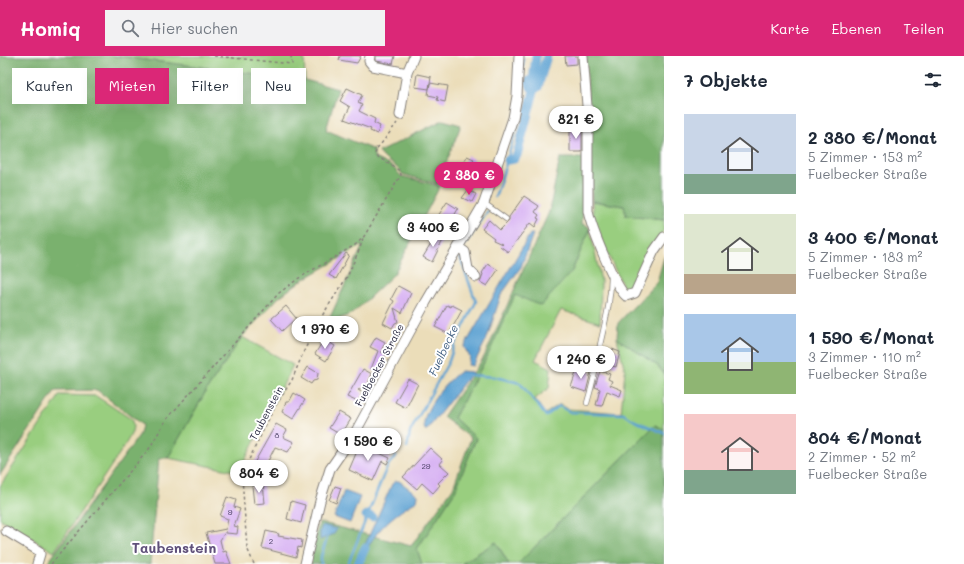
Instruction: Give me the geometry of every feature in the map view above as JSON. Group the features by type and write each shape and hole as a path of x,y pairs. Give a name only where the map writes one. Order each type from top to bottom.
{"street":[{"path":"370,56 369,61 373,66 407,74"},
{"path":"400,115 407,74 414,56"},
{"name":"Fuelbecker Straße","path":"305,564 320,501 330,469 355,433 413,325 484,203 513,118 518,90 519,56"},
{"path":"583,56 588,118 588,211 590,222 611,270 622,293 626,296 630,296 635,293 642,282 654,251 664,237"},
{"path":"458,248 465,252 468,269 476,277"},
{"path":"6,531 38,551 40,554 37,564"}],"lane":[{"path":"484,203 506,219"},
{"path":"587,403 596,375 600,344 607,317 611,270"}],"path":[{"path":"214,56 292,64 292,56"},
{"path":"51,564 149,450 166,420 279,293 299,278 355,245 363,238 400,175 400,171 375,155 376,148 394,127 400,115"},
{"name":"Taubenstein","path":"254,564 247,548 242,477 274,408 292,380 303,353 320,319 347,277 363,238"}],"green space":[{"path":"0,56 113,56 209,68 177,68 177,104 243,104 243,72 251,73 251,104 306,104 306,80 338,89 326,130 374,150 374,158 393,167 401,176 440,186 394,274 353,313 327,324 363,245 299,282 278,298 242,337 206,391 168,458 159,458 150,564 47,564 140,434 142,425 97,390 55,391 0,475"},
{"path":"113,56 304,56 304,68 251,68 251,73 243,72 243,68 209,68"},
{"path":"586,56 664,56 664,220 626,216 624,206 592,201"},
{"path":"443,120 461,125 438,184 402,174 398,168 379,152"},
{"path":"560,158 584,158 582,224 588,226 590,229 572,271 541,306 515,295 487,357 454,418 476,438 455,491 417,549 422,564 310,564 319,522 411,546 453,488 471,438 443,417 484,357 549,212"},
{"path":"592,201 624,206 626,216 664,220 664,229 631,292 626,293 594,224"},
{"path":"590,229 601,281 600,323 561,310 535,360 551,368 549,388 535,399 545,414 560,404 568,409 621,413 625,371 617,338 658,366 664,374 664,429 655,425 518,564 509,564 496,542 461,564 422,564 417,549 455,491 476,439 454,418 487,357 515,295 572,271"},
{"path":"664,257 664,374 658,366 617,338 618,323 657,282"},
{"path":"242,337 293,365 239,472 168,458 206,391"},
{"path":"60,395 96,396 131,419 133,429 125,445 54,552 0,519 0,486"},
{"path":"655,425 664,429 664,564 518,564"},
{"path":"496,542 509,564 461,564"}],"water":[{"path":"530,234 533,234 521,267 501,295 487,338 473,366 468,365 470,357 464,347"},
{"path":"461,371 472,372 427,430 425,430 424,423 430,406 449,381"},
{"path":"395,481 399,481 418,495 417,501 388,521 376,534 367,549 364,547 392,484"},
{"path":"344,491 360,497 350,523 334,517"},
{"path":"322,525 337,529 334,534 320,540"}],"building":[{"path":"340,56 361,56 357,63 339,60"},
{"path":"376,56 395,56 393,64 376,61"},
{"path":"565,56 577,56 577,64 566,65"},
{"path":"417,74 431,77 429,89 415,87"},
{"path":"430,83 448,86 445,102 437,100 438,97 428,95"},
{"path":"347,88 362,95 358,103 362,105 359,111 375,119 374,123 380,126 377,134 370,131 371,129 344,119 350,107 340,101"},
{"path":"570,128 578,128 578,130 582,130 582,152 570,152"},
{"path":"467,156 474,159 471,169 473,170 467,186 455,181"},
{"path":"468,190 476,194 472,202 462,198"},
{"path":"524,196 539,206 535,212 539,215 537,218 539,219 535,227 530,223 508,252 500,246 502,244 493,240 494,238 482,229 489,220 500,230 509,221 509,217"},
{"path":"447,202 458,209 450,223 438,216"},
{"path":"433,235 443,240 432,262 423,257 431,244 429,242"},
{"path":"346,253 349,255 336,279 329,275"},
{"path":"488,264 498,270 487,286 480,282 482,273"},
{"path":"398,286 411,293 402,313 394,308 398,322 395,323 392,328 383,323 394,301 391,299"},
{"path":"447,305 451,307 452,305 462,310 449,334 435,327"},
{"path":"286,306 296,318 282,331 271,319"},
{"path":"376,337 385,342 381,352 386,355 378,373 371,369 378,351 370,347"},
{"path":"324,339 335,346 326,361 315,354"},
{"path":"612,349 620,352 616,367 607,364"},
{"path":"308,367 318,373 317,380 313,381 311,384 301,378"},
{"path":"578,367 591,372 586,392 571,387"},
{"path":"363,369 372,374 368,384 358,390 363,393 358,402 347,397"},
{"path":"600,371 610,374 608,379 612,381 610,385 622,390 620,396 607,391 602,406 596,405 600,389 595,387"},
{"path":"408,379 418,384 406,408 395,402"},
{"path":"294,393 305,400 293,419 282,412 286,402 289,402"},
{"path":"339,412 351,419 341,435 329,428"},
{"path":"276,424 287,430 283,437 294,442 288,452 275,447 267,463 273,466 267,476 261,477 253,474 256,467 253,465"},
{"path":"360,444 390,458 387,464 382,461 373,481 349,470"},
{"path":"430,448 443,460 440,464 449,472 438,483 440,485 433,493 422,483 417,489 403,477"},
{"path":"263,484 265,503 254,504 252,486"},
{"path":"335,486 341,488 336,503 329,500"},
{"path":"227,497 236,500 234,507 240,509 234,526 238,527 237,534 226,533 226,531 220,540 223,552 226,551 231,564 215,564 206,533 226,529 228,519 220,516"},
{"path":"291,501 305,505 301,523 287,519"},
{"path":"266,531 279,534 278,536 302,540 301,548 298,547 296,557 262,548"}],"waterway":[{"path":"536,56 533,81 529,81 531,87 538,87 547,56"},
{"name":"Fuelbecke","path":"495,197 511,146 519,112 523,77 523,59"},
{"path":"508,160 514,159 517,155 535,87"},
{"name":"Fuelbecke","path":"463,247 488,211"},
{"name":"Fuelbecke","path":"407,448 410,432 449,361 454,346 476,302 460,257"},
{"path":"469,375 495,377 520,383 546,416 559,406 570,412 624,414 635,421 664,433"},
{"name":"Fuelbecke","path":"348,564 384,474 389,464 396,456"},
{"name":"Fuelbecke","path":"366,515 372,517"},
{"path":"321,564 321,556 327,538"},
{"path":"358,564 365,548"}],"district":[{"name":"Taubenstein","path":"174,547"}]}
